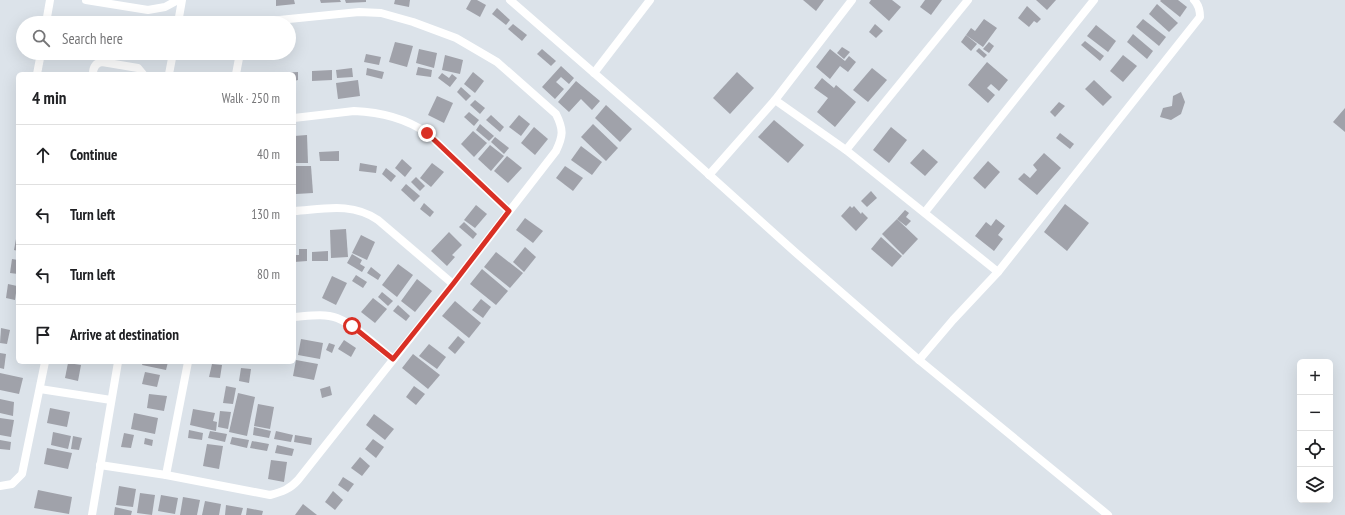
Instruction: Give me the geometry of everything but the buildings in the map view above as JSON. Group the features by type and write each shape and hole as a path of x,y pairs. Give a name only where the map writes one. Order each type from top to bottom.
{"street":[{"path":"47,16 50,0"},
{"path":"86,0 148,10 165,7 178,0"},
{"path":"179,16 182,0"},
{"path":"510,0 594,72 920,360 1108,515"},
{"path":"594,72 650,0"},
{"path":"709,175 775,100 852,0"},
{"path":"846,150 968,0"},
{"path":"925,212 1094,0"},
{"path":"920,360 953,320 998,272 1200,17 1200,10 1194,0"},
{"path":"100,465 166,475 270,495 291,487 453,284 556,151 560,142 562,132 561,124 556,114 497,62 456,38 414,22 381,14 359,12 296,18"},
{"path":"38,72 40,60"},
{"path":"169,72 172,60"},
{"path":"236,72 239,60"},
{"path":"93,72 94,67 102,62 138,68 142,72"},
{"path":"775,100 846,150 998,272"},
{"path":"296,118 359,111 377,113 414,124 427,133 509,211"},
{"path":"296,211 348,208 362,211 371,215 453,284"},
{"path":"296,317 322,315 337,318 352,326 393,359"},
{"path":"0,486 12,484 22,474 45,364"},
{"path":"92,515 118,364"},
{"path":"166,475 188,364"},
{"path":"40,389 111,400"}],"route":[{"path":"352,326 393,359 509,211 427,133"}]}
